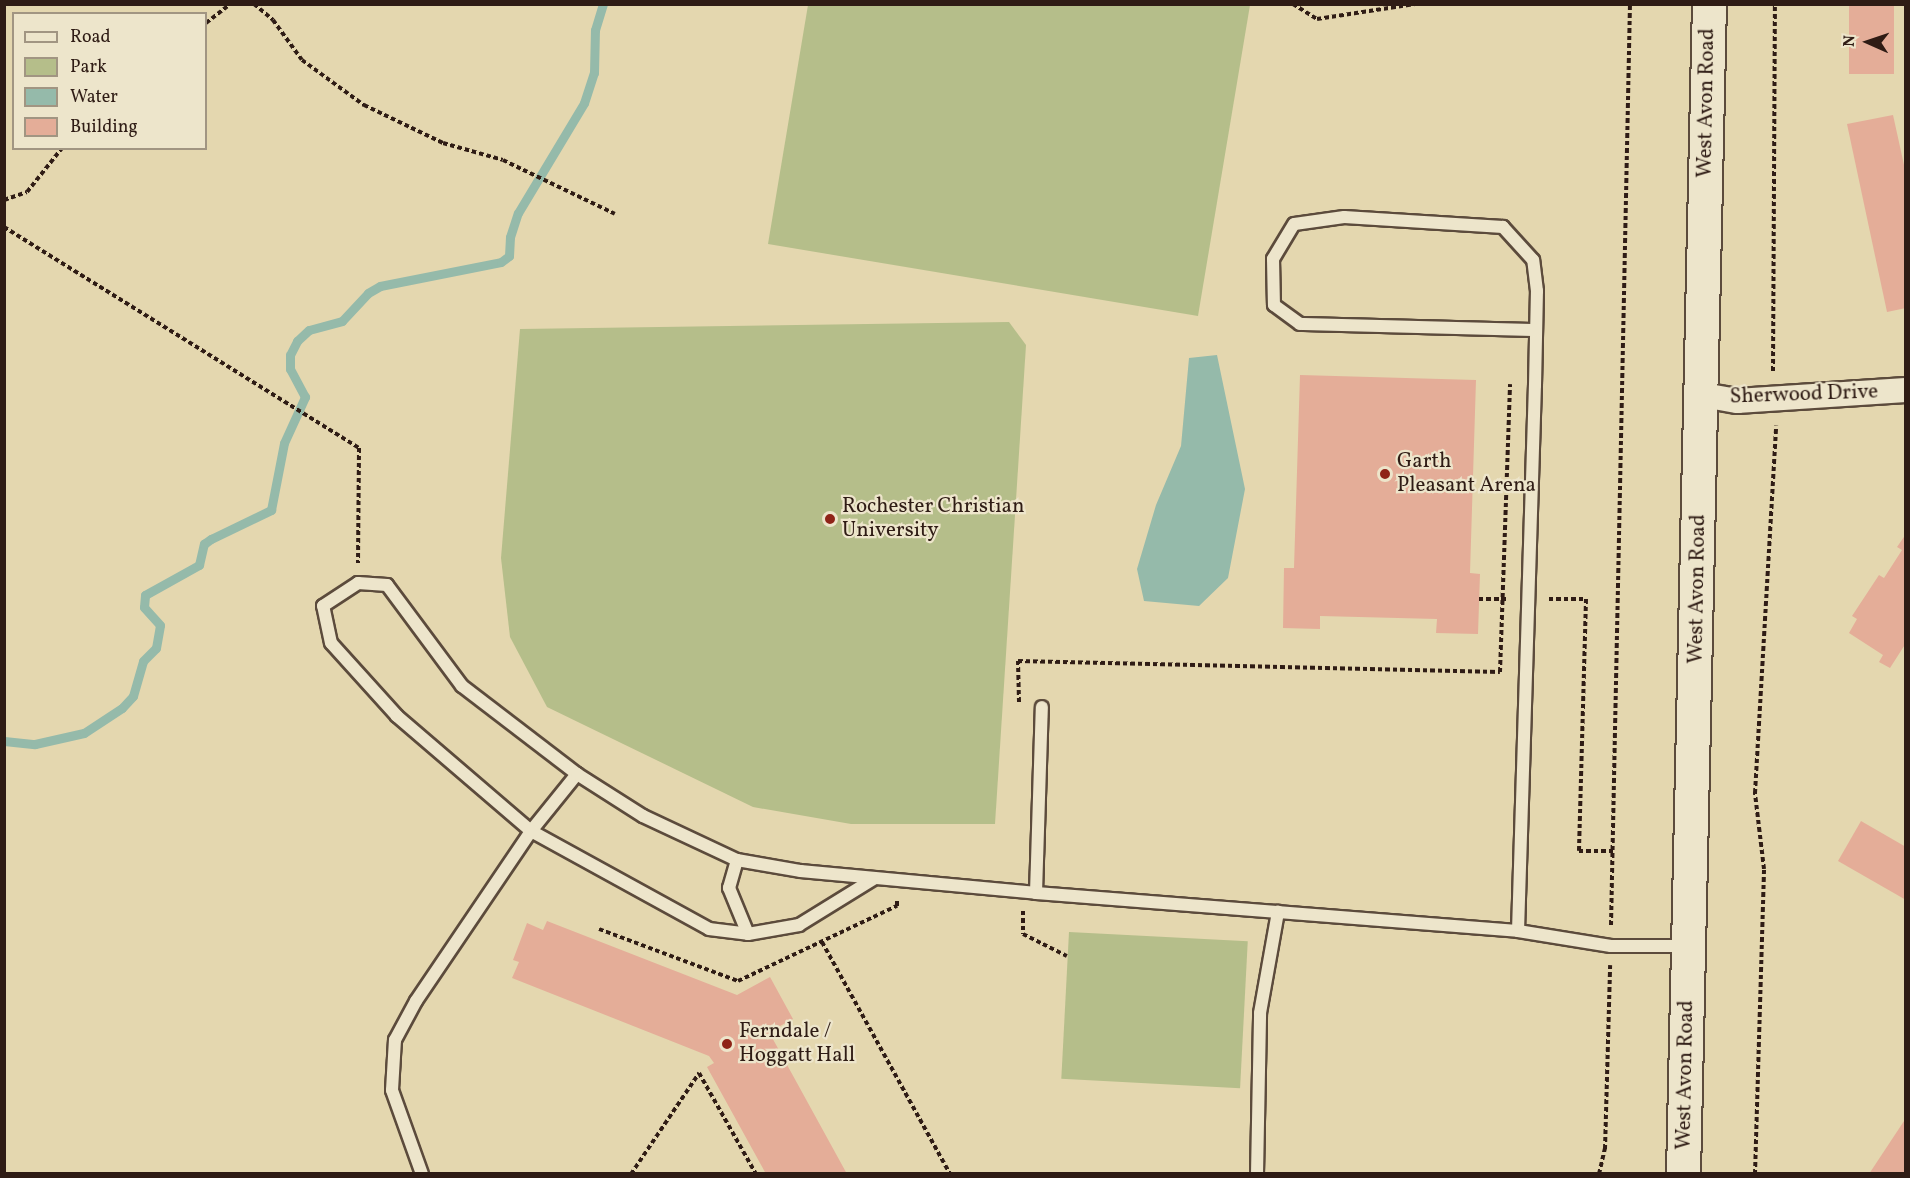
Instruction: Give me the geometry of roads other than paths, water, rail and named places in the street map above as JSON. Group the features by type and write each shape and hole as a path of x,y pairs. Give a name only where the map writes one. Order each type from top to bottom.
{"main road":[{"name":"West Avon Road","path":"1683,1173 1703,395 1709,4"}],"street":[{"name":"Sherwood Drive","path":"1703,395 1737,401 1905,390"}],"lane":[{"path":"1518,931 1530,599 1536,330 1533,260 1503,227 1344,217 1294,224 1273,259 1274,305 1300,324 1536,330"},
{"path":"875,878 799,925 748,934 710,929 531,831 397,717 331,643 323,606 358,583 387,585 462,686 576,774 643,816 736,860 801,872 875,878 1036,893 1518,931 1611,946 1689,946"},
{"path":"1036,893 1042,707"},
{"path":"422,1173 392,1090 395,1040 416,1001 531,831 576,774"},
{"path":"736,860 729,888 748,934"},
{"path":"1257,1173 1260,1013 1278,912"}],"water":[{"path":"1217,355 1245,489 1228,578 1199,606 1144,601 1137,569 1156,505 1181,446 1189,358"}],"waterway":[{"path":"4,741 35,744 84,733 122,708 133,696 143,661 156,648 160,625 144,607 145,595 199,565 204,544 211,539 271,510 284,443 305,397 290,369 290,355 297,341 309,330 342,321 368,293 380,286 501,262 509,256 510,237 518,213 584,103 594,73 595,30 603,4"}],"place":[{"name":"Garth Pleasant Arena","path":"1385,474"},
{"name":"Rochester Christian University","path":"830,519"},
{"name":"Ferndale / Hoggatt Hall","path":"727,1044"}]}
